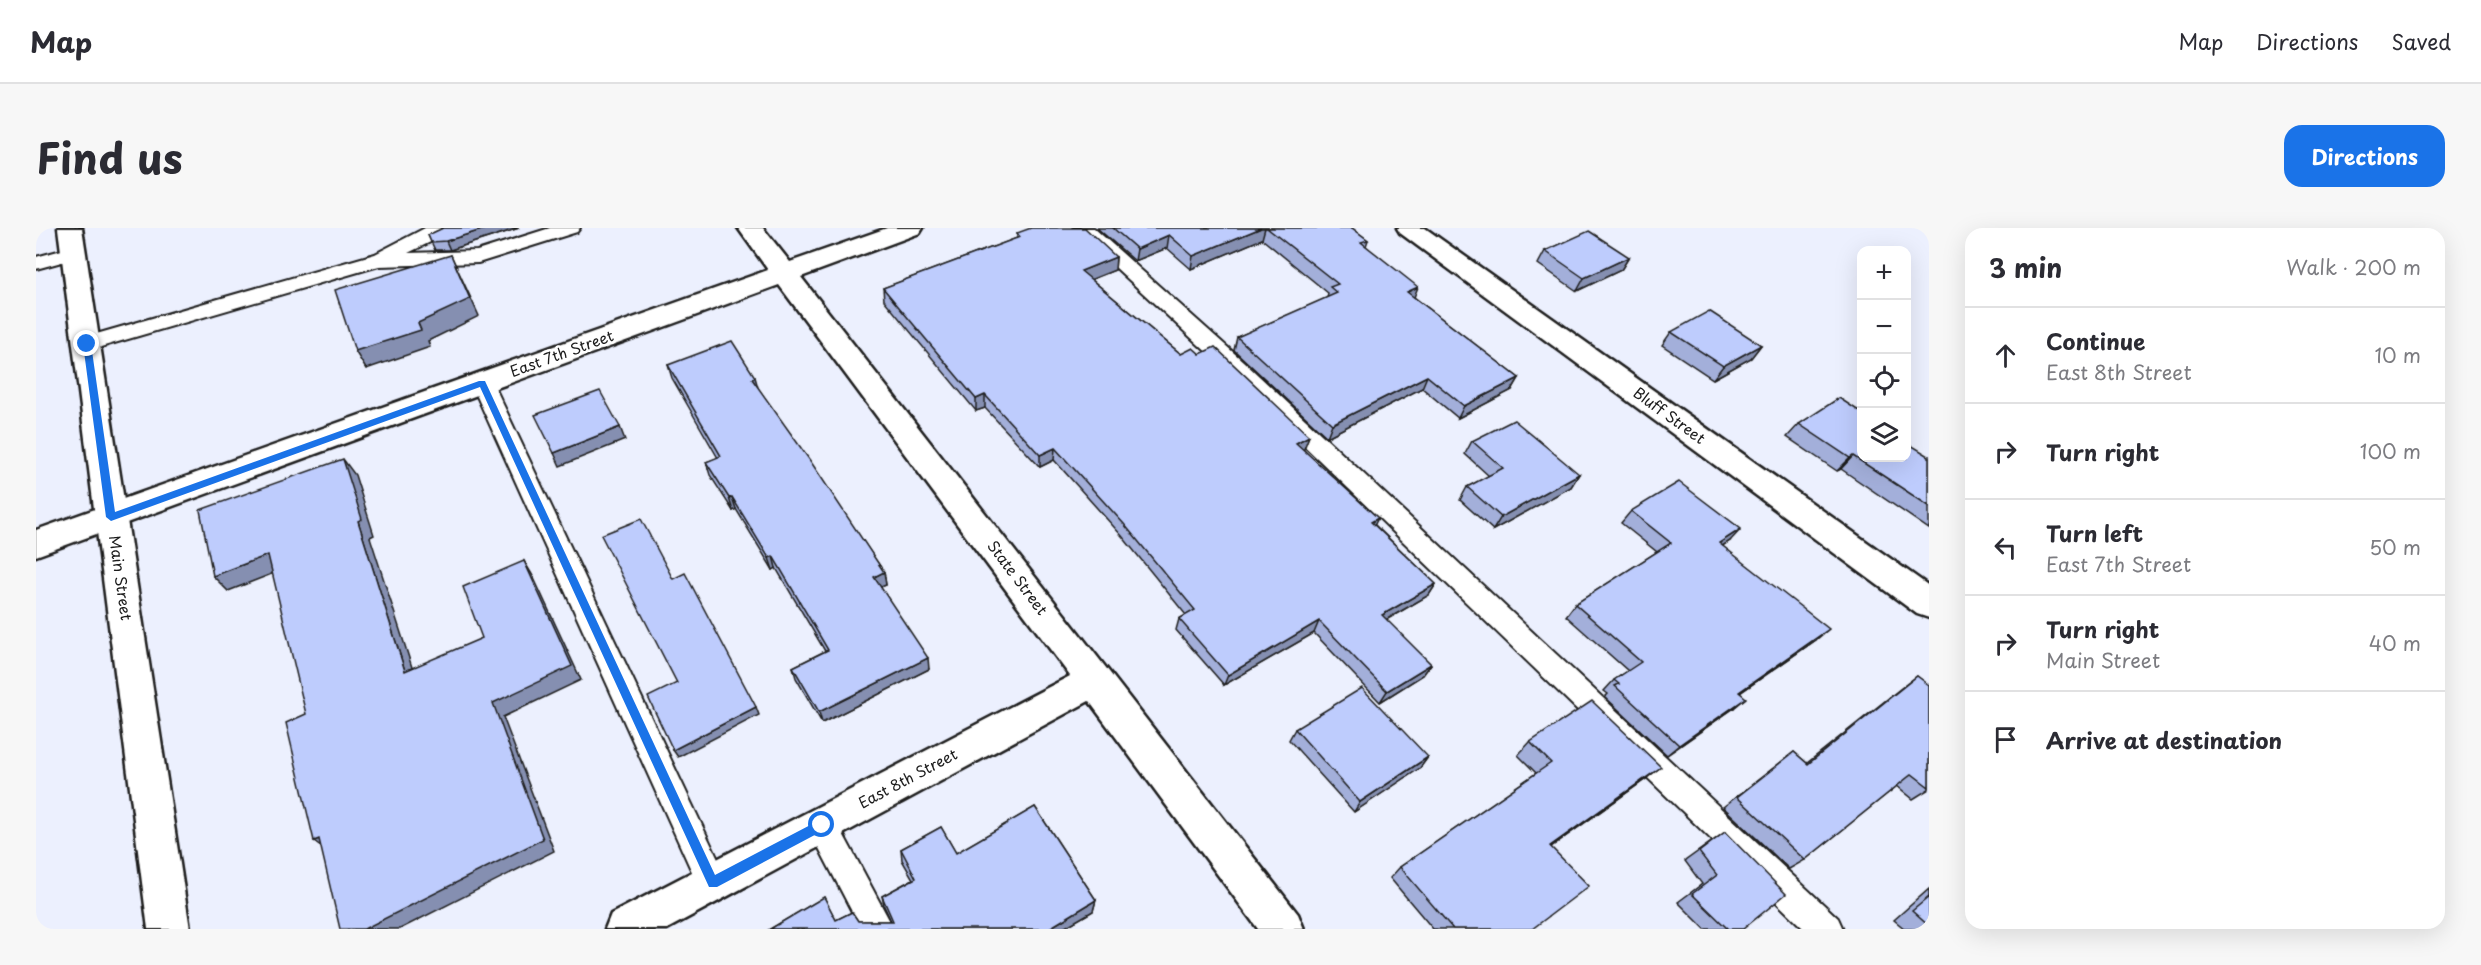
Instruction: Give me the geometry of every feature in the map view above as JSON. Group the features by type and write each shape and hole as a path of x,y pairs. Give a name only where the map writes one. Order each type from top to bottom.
{"street":[{"name":"State Street","path":"750,228 1284,929"},
{"name":"East 7th Street","path":"36,543 911,228"},
{"name":"Bluff Street","path":"1409,228 1929,604"},
{"name":"Main Street","path":"71,240 169,929"},
{"name":"East 8th Street","path":"626,929 1094,681"}],"lane":[{"path":"87,344 378,260 444,228"},
{"path":"378,260 478,258 570,228"},
{"path":"1083,228 1235,366 1827,929"},
{"path":"36,263 71,240"},
{"path":"482,383 713,883"},
{"path":"822,825 878,929"}],"building":[{"path":"443,228 488,228 446,241 431,242 428,235"},
{"path":"1031,228 1085,228 1116,257 1081,271 1181,354 1193,348 1200,354 1215,347 1309,436 1296,443 1378,518 1371,522 1436,584 1382,615 1431,664 1387,691 1319,621 1228,675 1179,619 1195,610 1124,524 1055,448 1040,455 985,395 976,399 883,288 1020,237 1017,233"},
{"path":"1113,228 1261,228 1193,256 1169,235 1137,249"},
{"path":"1267,228 1352,228 1368,240 1361,242 1418,287 1407,292 1519,378 1464,406 1427,376 1332,424 1237,337 1337,293 1330,287 1338,284"},
{"path":"1589,231 1629,257 1584,278 1545,251"},
{"path":"451,255 470,299 418,323 421,330 355,351 335,290"},
{"path":"1709,311 1761,345 1723,366 1671,332"},
{"path":"732,341 755,377 752,379 811,462 884,572 874,577 928,658 819,712 793,667 828,650 773,556 769,558 732,497 729,498 706,462 721,456 668,365"},
{"path":"600,391 620,427 554,453 535,415"},
{"path":"1839,398 1857,410 1857,459 1853,456 1850,458 1799,424"},
{"path":"1514,420 1579,474 1501,517 1467,487 1503,468 1472,441"},
{"path":"1911,445 1929,456 1929,506 1862,462 1911,462"},
{"path":"343,459 362,519 358,521 405,671 482,638 463,587 524,561 572,666 493,703 543,839 364,929 340,929 319,839 314,841 286,723 306,714 268,555 213,576 200,510"},
{"path":"1679,482 1741,529 1719,543 1829,629 1739,692 1746,698 1679,745 1615,686 1619,684 1614,680 1641,662 1575,604 1671,543 1631,511"},
{"path":"641,519 673,579 685,573 756,707 673,750 648,697 677,683 601,535"},
{"path":"1917,676 1929,685 1929,787 1912,774 1805,860 1737,797 1794,752 1808,764"},
{"path":"1362,688 1428,757 1360,802 1295,729"},
{"path":"1592,701 1661,767 1550,846 1589,886 1532,929 1453,929 1400,867 1551,763 1530,742"},
{"path":"1035,807 1096,900 1048,929 770,929 824,897 836,920 852,912 858,921 893,921 882,896 916,878 901,849 941,827 956,853"},
{"path":"1725,832 1786,894 1743,929 1728,929 1692,894 1717,875 1699,852"},
{"path":"1929,897 1929,926 1912,911"}],"route":[{"path":"87,344 111,517 482,383 713,883 822,825"}]}
